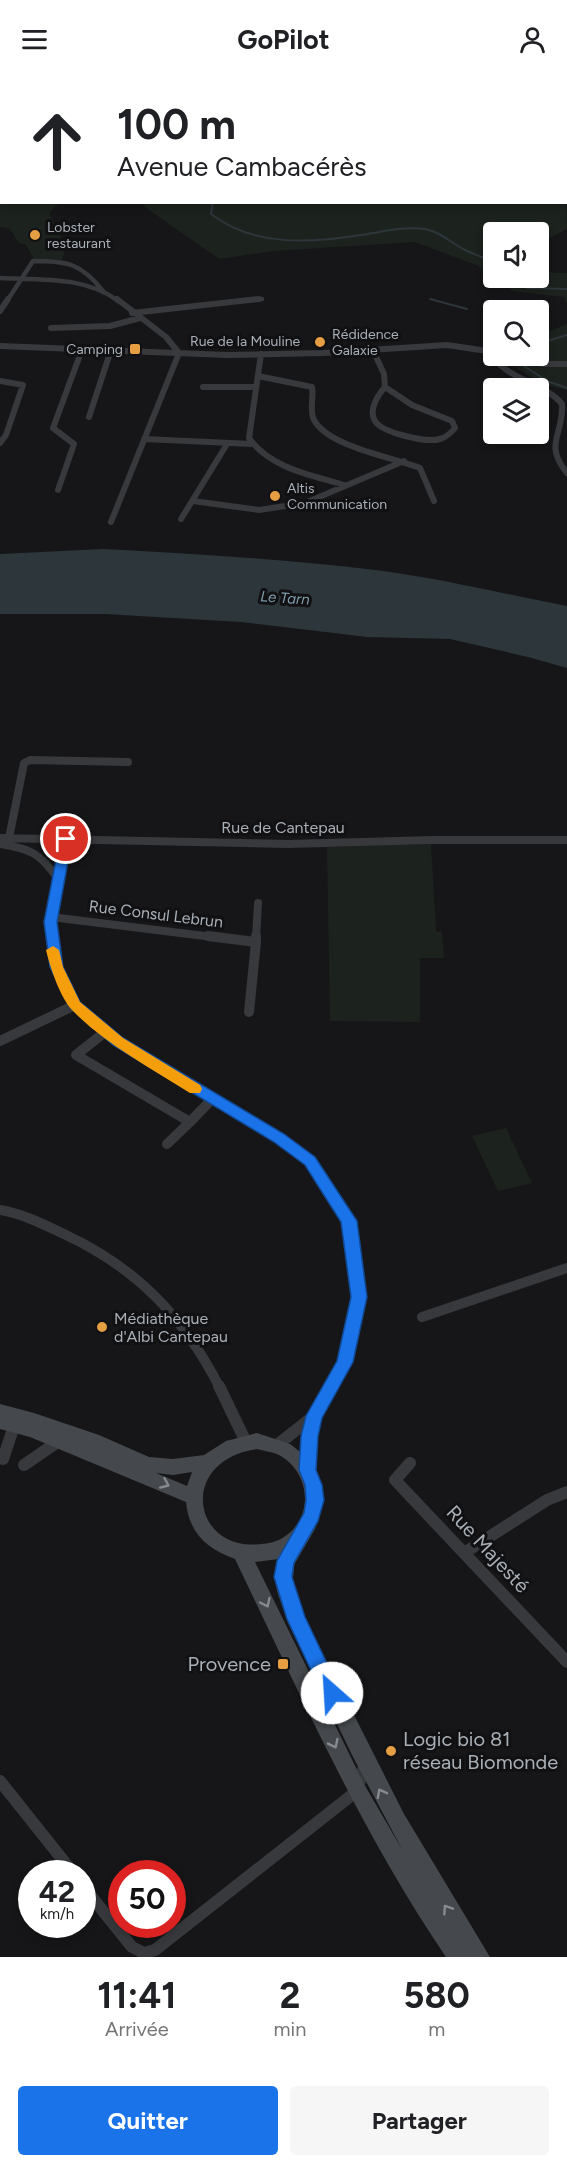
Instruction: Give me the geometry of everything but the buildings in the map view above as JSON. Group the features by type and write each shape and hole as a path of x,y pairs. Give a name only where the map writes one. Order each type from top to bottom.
{"main road":[{"path":"0,1411 34,1420 99,1443 148,1465 173,1467 208,1462"},
{"path":"7,1424 59,1441 194,1497"},
{"path":"305,1530 292,1542 277,1550 260,1554 241,1553 222,1546 206,1533 197,1516 194,1497 200,1473 208,1462 225,1449 246,1442 277,1445 289,1451 308,1470 314,1485 315,1500 312,1515 305,1530 286,1561 283,1577 296,1619 364,1763 442,1903 480,1957"},
{"path":"241,1553 357,1791 424,1907 458,1957"}],"street":[{"path":"0,311 33,261 53,260 76,264 91,275 104,291 174,344 179,353 111,522"},
{"path":"0,278 77,284 104,291"},
{"path":"132,313 261,299"},
{"path":"51,328 110,326 140,318"},
{"name":"Rue de la Mouline","path":"0,346 261,354 451,346 483,351"},
{"path":"58,490 74,444 53,428 80,355 87,349"},
{"path":"89,417 111,350"},
{"path":"373,350 384,374 385,387 379,393 373,412 373,419 378,425 420,440 450,436 455,428 452,421 412,405 385,387"},
{"path":"261,354 249,438 252,444 266,457 344,486"},
{"path":"549,363 567,364"},
{"path":"504,366 520,378"},
{"path":"258,376 312,387 313,415 316,423 324,430 356,446 420,468 434,501"},
{"path":"0,381 23,385 23,390 6,435 0,443"},
{"path":"203,387 256,387"},
{"path":"549,392 555,395 566,412 555,446 555,454 567,473"},
{"path":"144,439 252,444"},
{"path":"181,519 227,444"},
{"path":"193,501 260,510 305,503 404,461"},
{"path":"5,838 24,763 30,760 128,762"},
{"name":"Rue de Cantepau","path":"5,838 288,844 433,840 567,840"},
{"path":"66,839 51,917 51,944 56,967 75,1005 105,1032 279,1138 310,1161 349,1221 359,1297 344,1362 314,1416 309,1436 308,1470"},
{"path":"0,844 35,850 46,860 58,879"},
{"path":"249,1012 258,903"},
{"name":"Rue Consul Lebrun","path":"51,917 256,942"},
{"path":"0,1041 75,1005"},
{"path":"105,1032 76,1055 190,1122"},
{"path":"167,1144 212,1099"},
{"path":"0,1210 13,1212 79,1239 126,1268 171,1309 199,1346 222,1386 246,1442"},
{"path":"422,1317 567,1268"},
{"path":"277,1445 314,1416"},
{"path":"3,1459 7,1424"},
{"path":"24,1465 59,1441"},
{"name":"Rue Majesté","path":"410,1463 395,1480 567,1662"},
{"path":"464,1553 547,1500 567,1492"},
{"path":"96,1902 132,1947 144,1953 155,1950 357,1791 364,1763"},
{"path":"0,1781 63,1860"}],"shaded area":[{"path":"0,204 58,204 49,213 66,247 62,260 35,260 25,244 19,243 9,228 0,227"},
{"path":"142,204 566,204 567,229 549,238 549,222 483,222 483,270 415,242 274,251 219,259"},
{"path":"549,272 567,273 567,304 564,297 513,291 509,288 549,288"},
{"path":"567,324 567,390 549,386 549,378 533,378 514,366 549,366 549,332"},
{"path":"431,844 436,931 442,932 444,958 420,958 420,1022 330,1021 327,847"},
{"path":"506,1128 532,1183 498,1191 472,1136"}],"water":[{"name":"Le Tarn","path":"103,549 273,560 375,570 567,606 567,668 450,639 367,637 241,622 105,614 0,614 0,554"}],"waterway":[{"path":"213,204 211,214 228,225 264,237 302,241 322,240 417,228 436,233 483,258"},
{"path":"527,288 567,289"},
{"path":"430,299 467,309"},
{"path":"549,341 567,335"},
{"path":"524,366 547,381 567,388"}],"slow traffic":[{"path":"53,950 56,967 75,1005 105,1032 195,1089"}],"place":[{"name":"Lobster restaurant","path":"35,235"},
{"name":"Rédidence Galaxie","path":"320,342"},
{"name":"Camping","path":"135,349"},
{"name":"Altis Communication","path":"275,496"},
{"name":"Médiathèque d'Albi Cantepau","path":"102,1327"},
{"name":"Provence","path":"283,1664"},
{"name":"Logic bio 81 réseau Biomonde","path":"391,1751"}],"route":[{"path":"66,839 50,922 51,944 56,967 75,1005 118,1041 279,1138 310,1161 349,1221 359,1297 344,1362 314,1416 309,1436 308,1470 314,1485 315,1500 312,1515 305,1530 286,1561 283,1577 296,1619 332,1693"}]}
